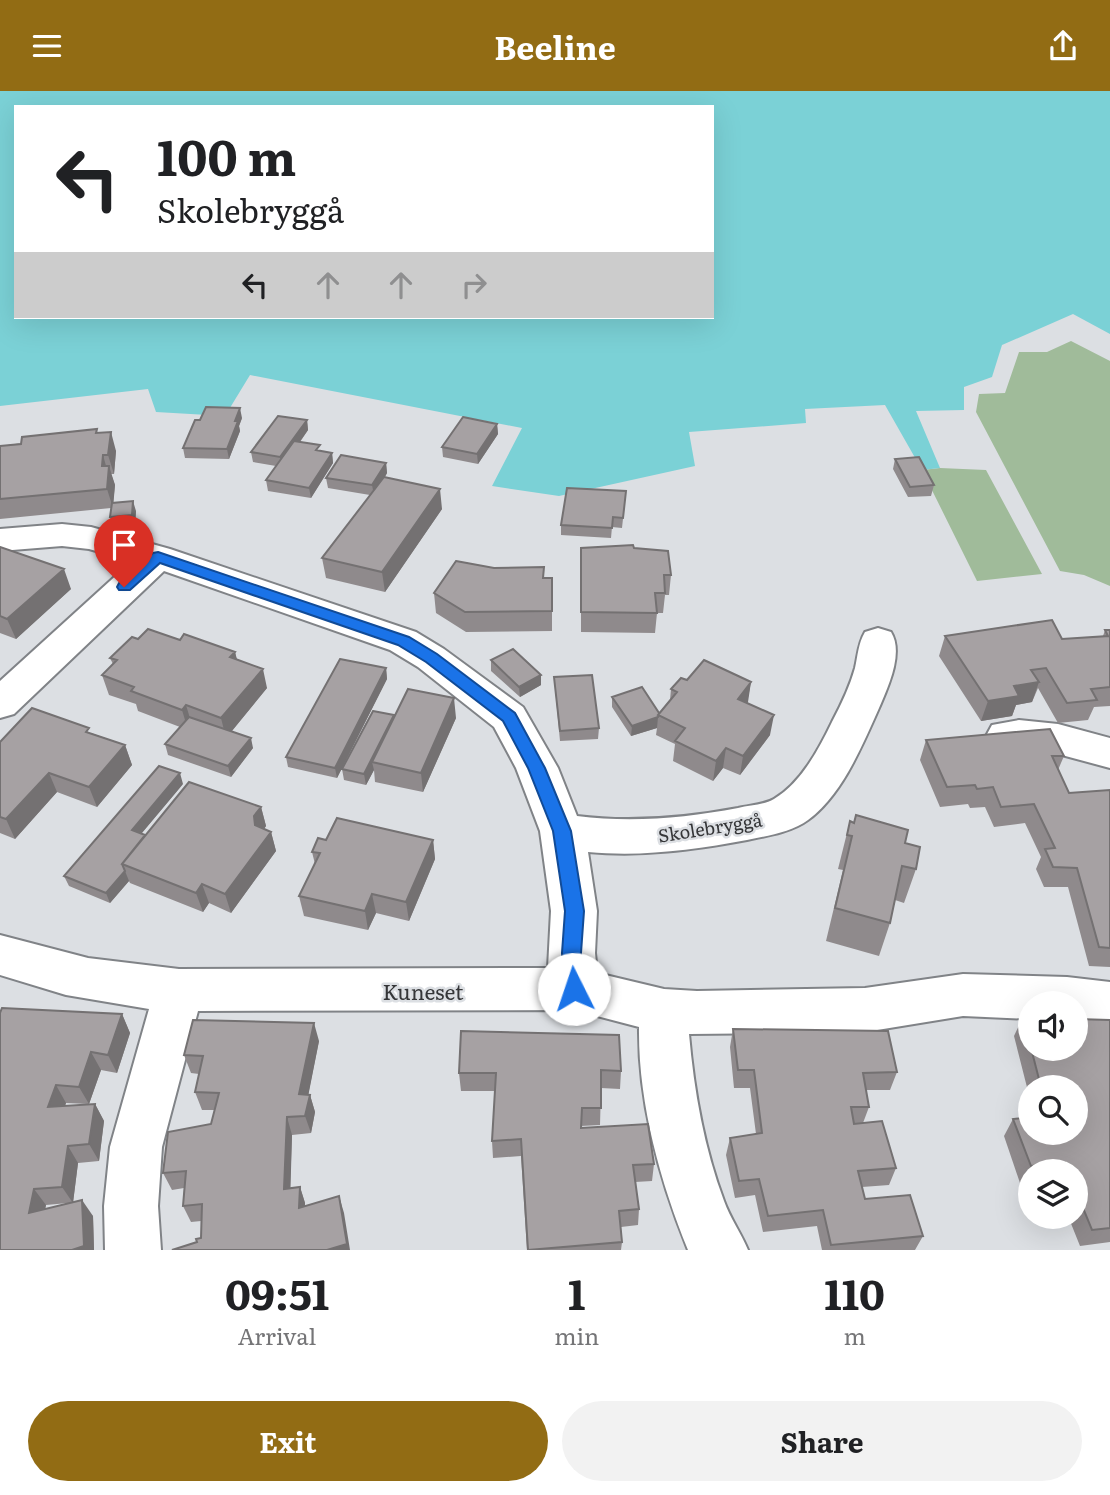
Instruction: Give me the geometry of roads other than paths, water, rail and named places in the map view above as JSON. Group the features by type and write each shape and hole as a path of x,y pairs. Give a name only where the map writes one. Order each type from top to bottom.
{"street":[{"path":"0,540 62,535 91,538 158,557 403,641 431,658 509,717 537,768 562,831 574,911 571,953 574,989"},
{"path":"0,704 158,557"},
{"name":"Skolebryggå","path":"562,831 608,838 671,836 765,819 793,808 807,795 845,739 875,664 878,641"},
{"path":"1004,736 1026,734 1110,753"},
{"name":"Kuneset","path":"0,955 40,969 95,981 139,988 179,990 574,989 664,1011 865,1010 963,995 1067,999 1110,1004"},
{"path":"133,1250 131,1206 136,1147 179,990"},
{"path":"664,1011 662,1036 667,1069 696,1207 708,1237 720,1250"}],"water":[{"path":"0,91 1110,91 1110,334 1073,314 1002,345 992,377 964,387 964,410 916,411 940,468 922,470 885,405 805,409 806,423 689,432 695,466 559,496 492,486 522,428 250,375 225,416 156,412 148,389 0,406"}]}
